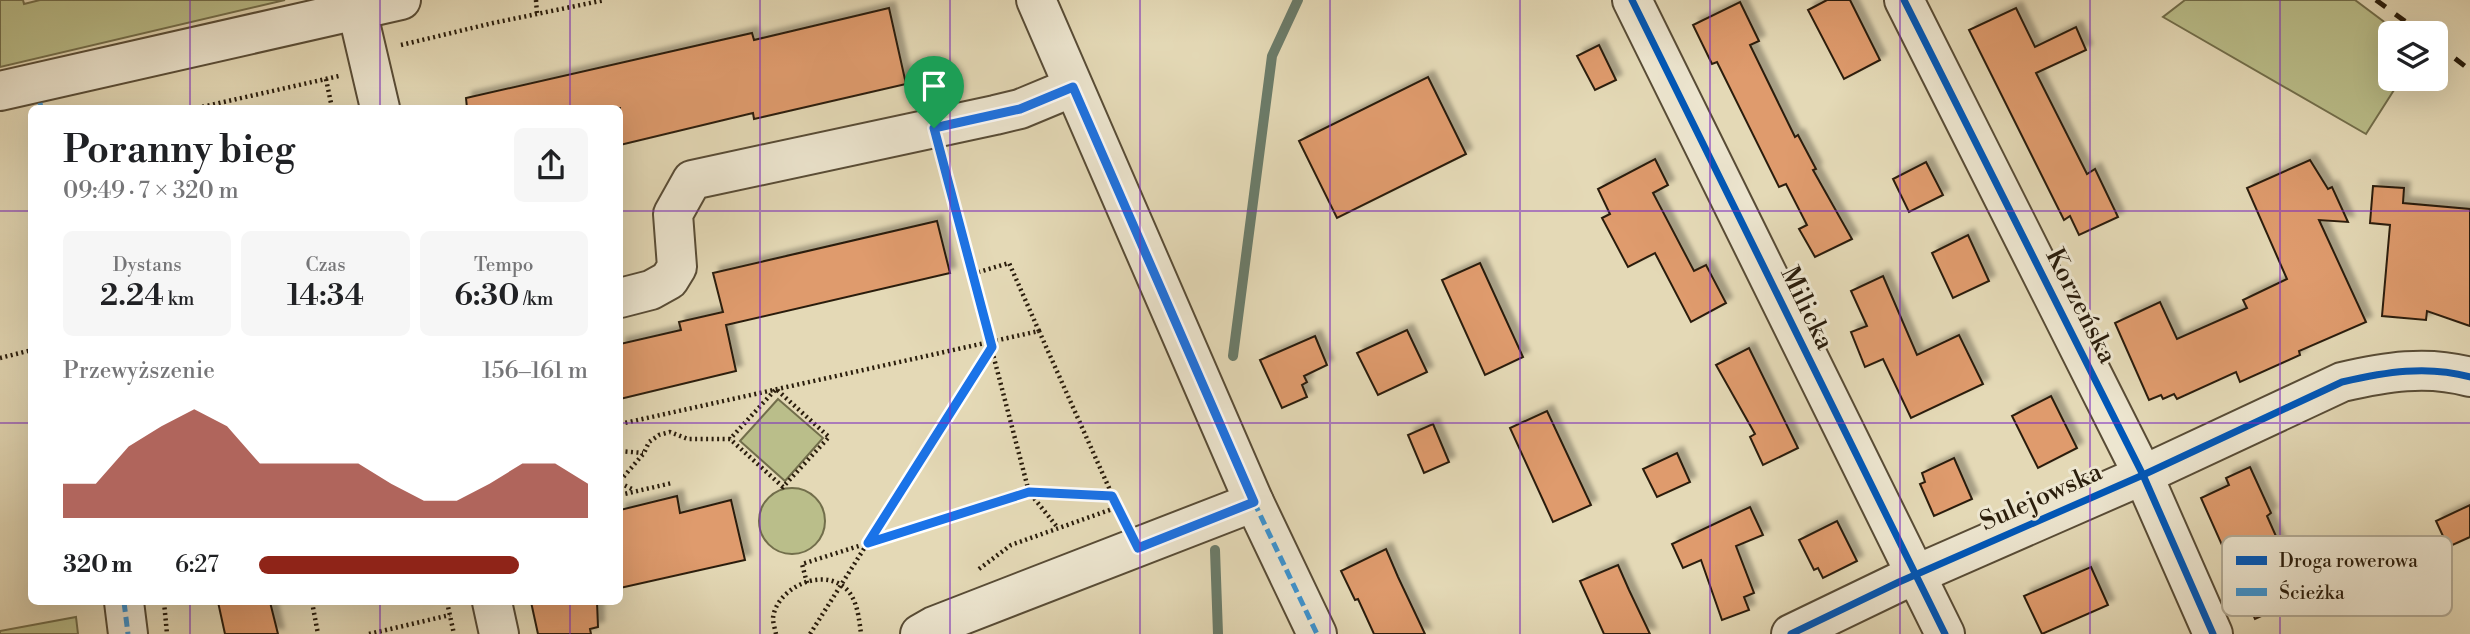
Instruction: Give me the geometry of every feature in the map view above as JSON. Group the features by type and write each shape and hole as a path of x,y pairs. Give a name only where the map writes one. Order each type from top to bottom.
{"street":[{"path":"0,91 72,92 357,10 401,0"},
{"path":"1036,0 1254,502 1317,634"},
{"name":"Milicka","path":"1632,0 1945,634"},
{"name":"Korzeńska","path":"1904,0 2143,475 2213,634"},
{"path":"357,10 379,105"},
{"path":"623,297 651,290 669,280 677,267 673,215 692,180 1020,109 1073,87"},
{"name":"Sulejowska","path":"1791,634 2342,382 2409,370 2449,371 2470,377"},
{"path":"930,632 1254,502"},
{"path":"124,605 128,634"},
{"path":"493,605 499,634"}],"path":[{"path":"536,0 537,14"},
{"path":"393,47 586,2 605,0"},
{"path":"210,105 345,75"},
{"path":"326,79 331,105"},
{"path":"934,128 1029,492 1058,528"},
{"path":"972,274 1009,263 1112,496 1138,548"},
{"path":"623,423 1039,331"},
{"path":"810,634 992,343"},
{"path":"0,358 28,352"},
{"path":"623,478 644,453 649,442 670,432 688,439 730,439 783,487 829,437 776,389"},
{"path":"730,439 776,389"},
{"path":"623,451 644,453"},
{"path":"623,494 672,483"},
{"path":"623,484 636,491"},
{"path":"807,583 802,564 1029,492 1112,496"},
{"path":"776,634 773,618 779,603 795,586 820,579 842,585 851,597 859,613 861,634"},
{"path":"164,605 167,634"},
{"path":"313,605 318,634"},
{"path":"448,605 454,634"},
{"path":"369,634 450,615"}],"green space":[{"path":"0,0 23,0 24,4 40,0 285,0 0,67"},
{"path":"2185,0 2355,0 2383,21 2378,21 2378,91 2393,91 2366,134 2163,17"},
{"path":"778,399 823,438 785,481 740,441"},
{"path":"786,488 798,488 810,493 820,503 825,521 823,534 810,549 798,554 786,554 774,549 764,539 759,527 759,515 764,503 774,493"},
{"path":"76,617 78,634 0,634 0,631"}],"building":[{"path":"1827,0 1850,0 1880,60 1844,79 1808,10"},
{"path":"1740,2 1759,41 1750,45 1795,137 1798,135 1816,169 1813,170 1852,239 1815,257 1799,229 1807,225 1786,184 1779,187 1717,62 1712,64 1693,25"},
{"path":"889,8 906,84 754,119 753,113 623,144 623,105 467,105 466,98 752,33 754,40"},
{"path":"2016,8 2035,47 2076,27 2086,50 2036,73 2087,174 2095,169 2118,217 2079,235 2070,216 2064,220 1969,30"},
{"path":"1599,45 1616,80 1595,90 1577,56"},
{"path":"1428,77 1466,154 1337,218 1299,141"},
{"path":"1655,159 1668,185 1653,193 1694,271 1706,265 1726,303 1691,322 1655,253 1628,267 1602,218 1610,214 1598,189"},
{"path":"2310,160 2328,189 2332,187 2348,222 2319,220 2366,322 2299,351 2300,355 2240,382 2236,372 2177,399 2174,394 2163,399 2161,395 2149,400 2115,323 2160,302 2177,339 2247,308 2243,300 2287,279 2247,188"},
{"path":"1926,162 1943,195 1909,212 1893,179"},
{"path":"2373,186 2404,188 2403,203 2470,209 2470,326 2427,311 2426,320 2382,316 2390,225 2370,223"},
{"path":"937,221 950,273 726,325 736,371 623,398 623,343 681,330 679,322 723,312 713,273"},
{"path":"1968,235 1989,281 1953,298 1932,253"},
{"path":"1480,263 1523,357 1485,375 1442,280"},
{"path":"1883,276 1917,355 1959,335 1983,384 1911,418 1883,359 1865,367 1851,332 1867,326 1851,291"},
{"path":"1407,330 1427,372 1378,395 1357,353"},
{"path":"1315,336 1327,365 1304,376 1307,382 1302,385 1307,397 1282,408 1260,360"},
{"path":"1749,348 1798,448 1763,465 1750,437 1755,434 1716,365"},
{"path":"2051,396 2077,448 2038,468 2012,416"},
{"path":"1547,411 1591,505 1553,522 1510,428"},
{"path":"1433,424 1449,462 1424,473 1408,435"},
{"path":"1677,453 1690,482 1657,497 1643,469"},
{"path":"1954,458 1972,499 1934,516 1920,484 1925,482 1922,473"},
{"path":"2250,467 2271,513 2267,516 2276,536 2222,536 2222,545 2201,498 2229,485 2226,478"},
{"path":"677,496 680,513 731,500 745,560 623,587 623,509"},
{"path":"2470,505 2470,537 2452,545 2452,536 2443,536 2436,521"},
{"path":"1750,507 1763,535 1736,546 1754,593 1744,597 1749,610 1722,620 1701,560 1683,568 1672,544"},
{"path":"1837,521 1857,561 1823,578 1818,568 1814,570 1799,540"},
{"path":"1386,549 1425,634 1374,634 1341,571"},
{"path":"1618,565 1650,634 1604,634 1580,581"},
{"path":"2091,567 2108,605 2042,634 2024,596"},
{"path":"219,605 271,605 278,634 225,634"},
{"path":"532,605 597,605 598,627 590,629 591,634 538,634"}],"waterway":[{"path":"1233,356 1272,56 1298,0"},
{"path":"1215,550 1218,634"}],"railway":[{"path":"2376,0 2405,21"},
{"path":"2448,53 2470,70"}],"marked path":[{"path":"1254,502 1317,634"},
{"path":"124,605 128,634"}],"cycle path":[{"path":"1632,0 1945,634"},
{"path":"1904,0 2143,475 2213,634"},
{"path":"1791,634 1899,582 2143,475 2342,382 2406,371 2438,371 2470,377"}],"route":[{"path":"1073,87 1254,502 1138,548 1112,496 1029,492 868,543 992,347 934,128 1020,109 1073,87"}]}
